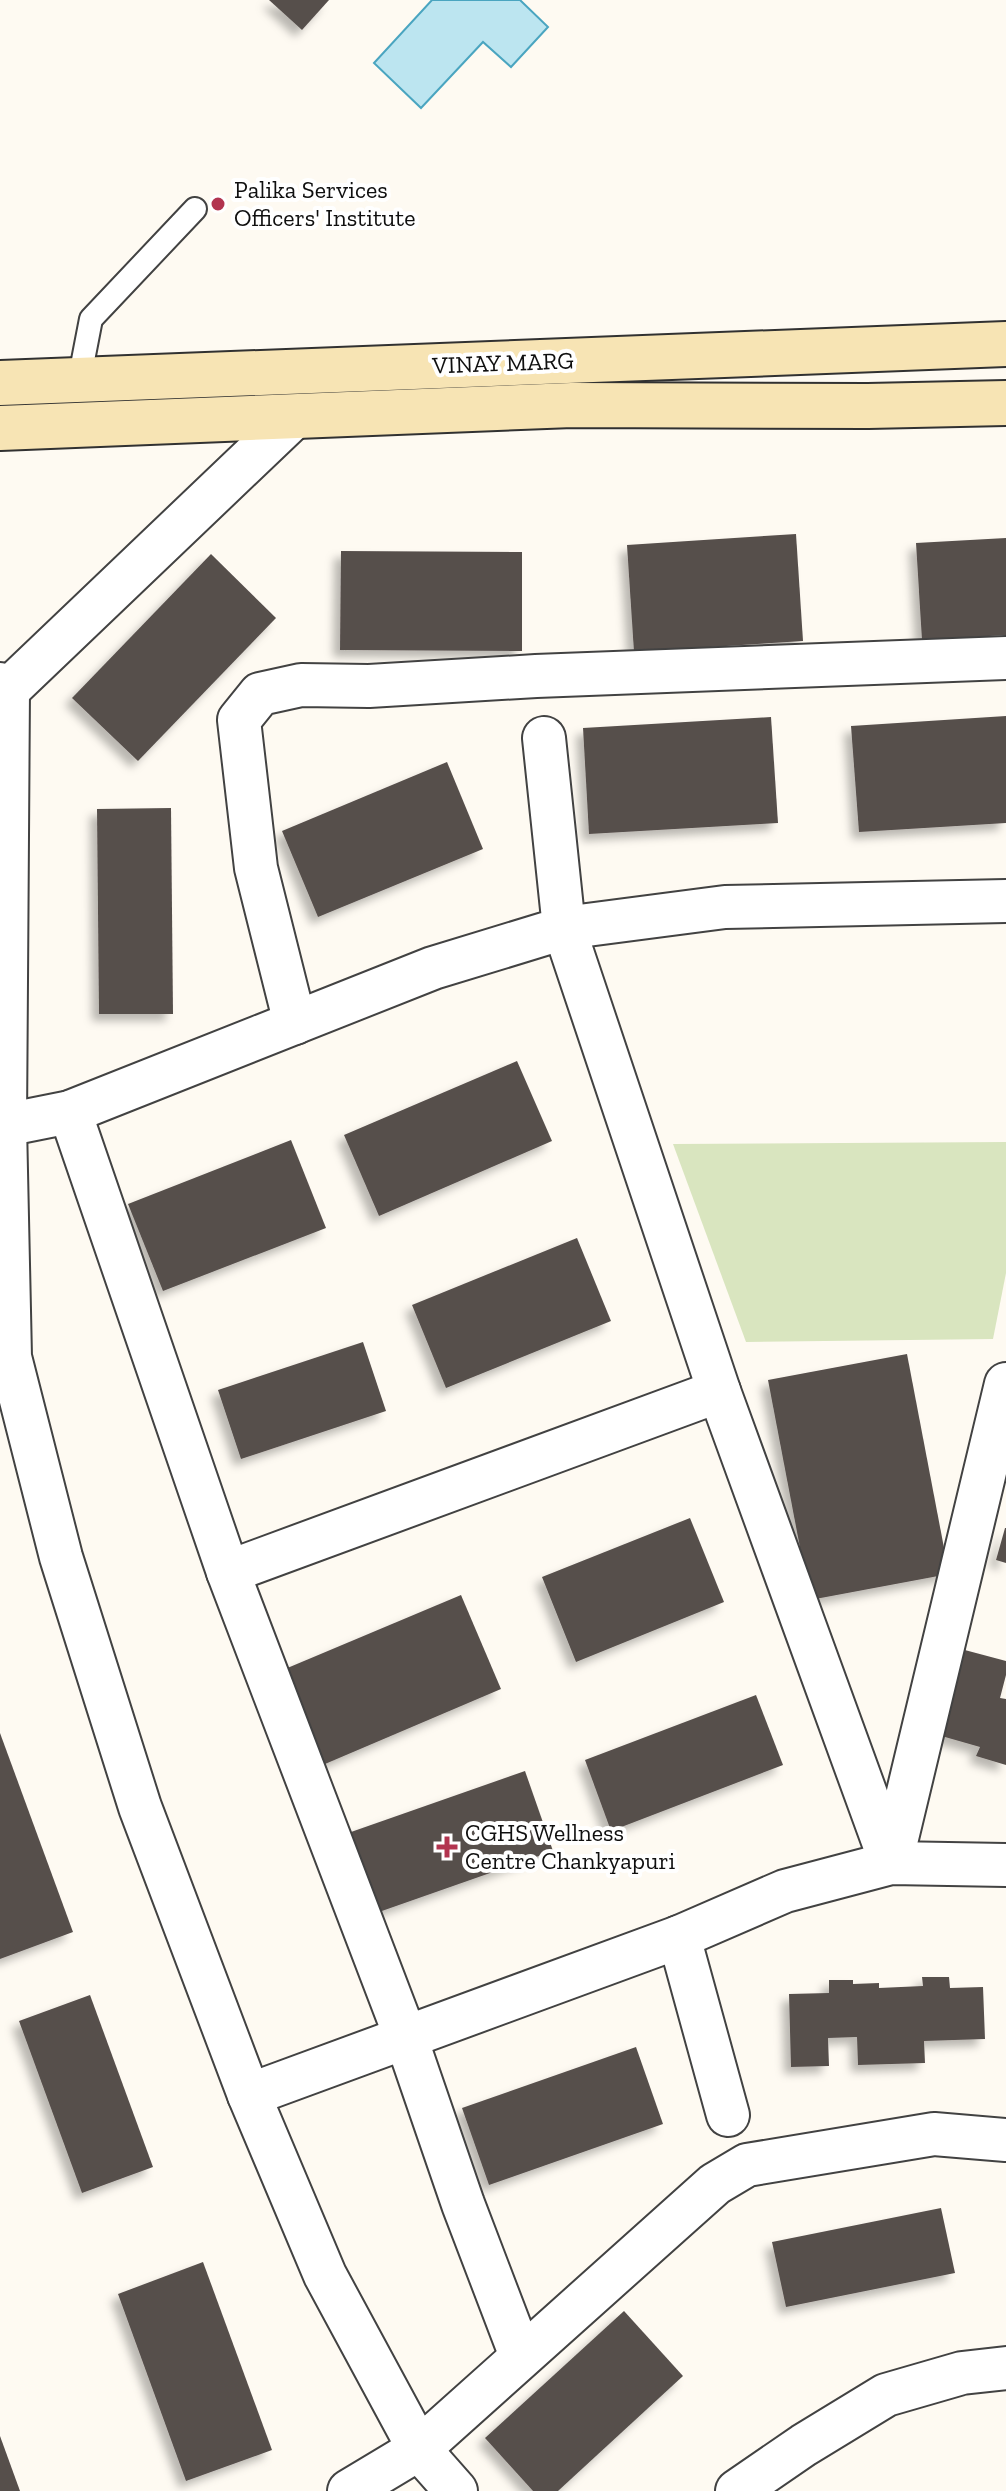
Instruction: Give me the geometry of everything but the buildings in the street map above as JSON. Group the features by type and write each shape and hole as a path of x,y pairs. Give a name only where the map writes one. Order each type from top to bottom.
{"main road":[{"name":"VINAY MARG","path":"0,383 1006,344"},
{"name":"VINAY MARG","path":"0,428 572,405 1006,403"}],"street":[{"path":"294,417 4,687 5,1359 61,1557 140,1807 249,2095 325,2275 419,2449 456,2491"},
{"path":"295,1023 256,868 239,720 260,694 301,685 369,686 536,676 1006,658"},
{"path":"544,738 564,928 719,1391 891,1863"},
{"path":"5,1125 70,1112 433,968 564,928 725,907 1006,901"},
{"path":"70,1112 228,1572 406,2038 463,2204 521,2356"},
{"path":"891,1863 1006,1385"},
{"path":"228,1572 719,1391"},
{"path":"249,2095 679,1937 785,1891 891,1863 1006,1865"},
{"path":"679,1937 728,2115"},
{"path":"349,2491 419,2449 715,2184 747,2165 934,2134 1006,2140"},
{"path":"737,2491 886,2395 962,2373 1006,2368"}],"lane":[{"path":"79,381 91,319 195,209"}],"green space":[{"path":"1006,1142 1006,1273 993,1339 746,1342 673,1144"}],"water":[{"path":"432,0 520,0 548,27 511,67 483,42 421,108 374,63"}],"place":[{"name":"Palika Services Officers' Institute","path":"218,204"},
{"name":"CGHS Wellness Centre Chankyapuri","path":"447,1847"}]}
